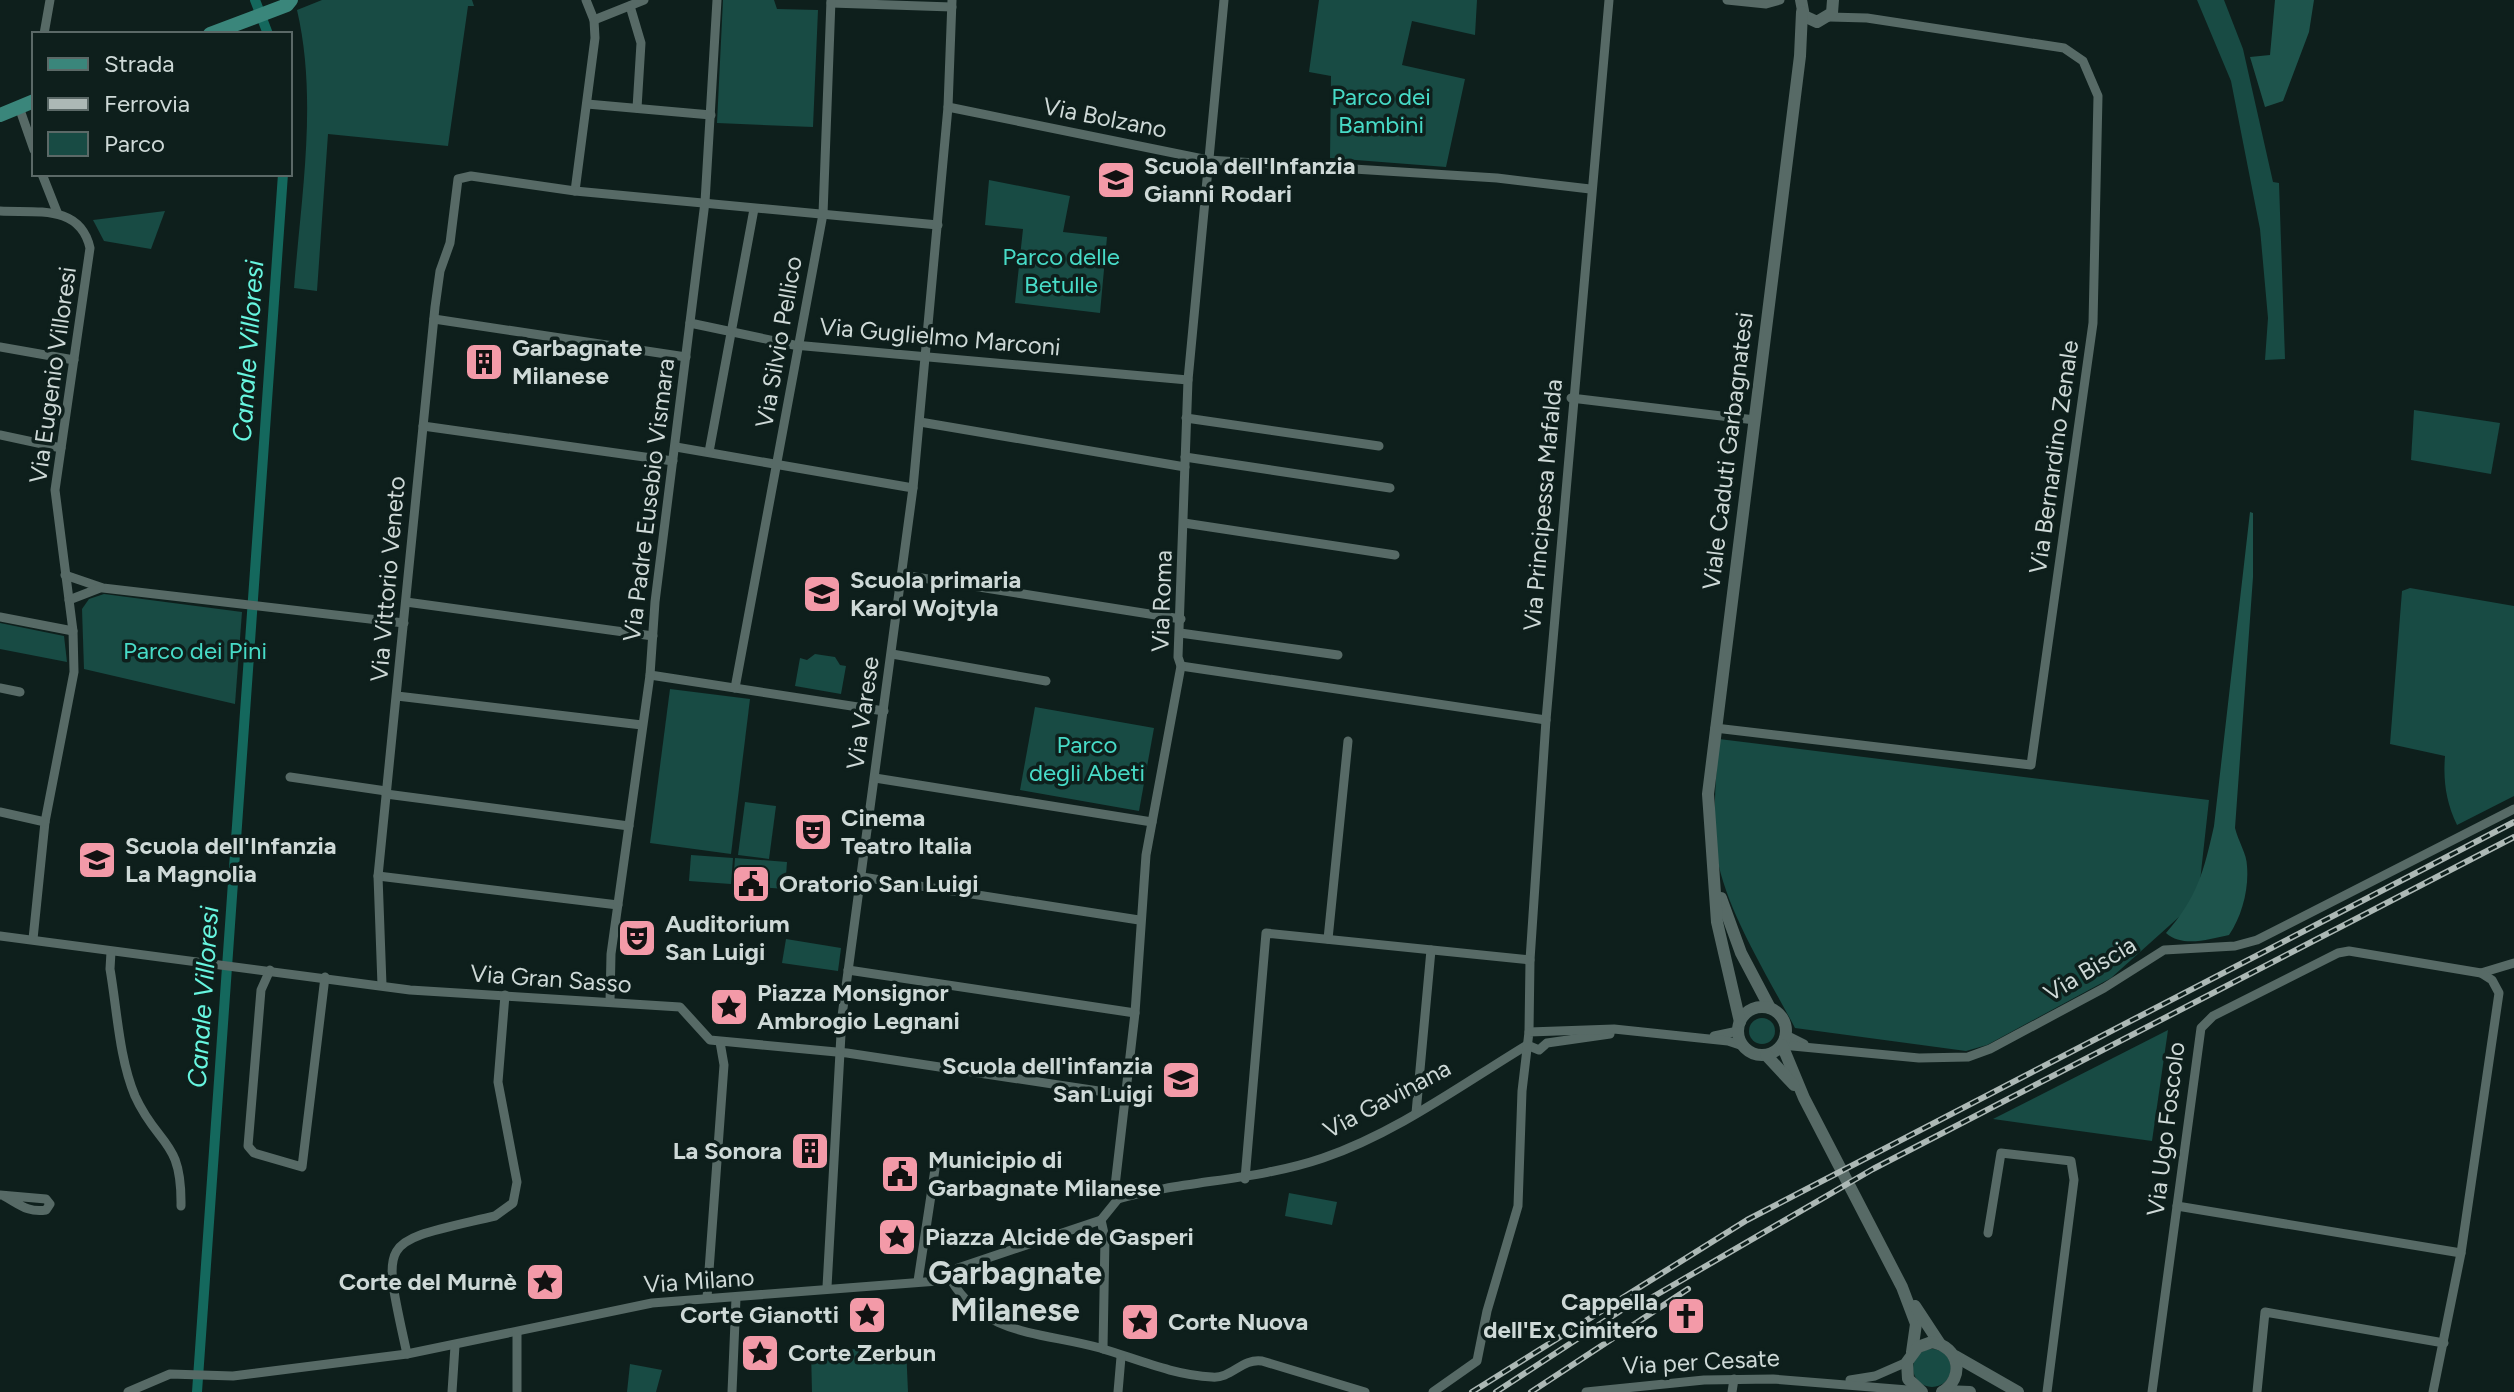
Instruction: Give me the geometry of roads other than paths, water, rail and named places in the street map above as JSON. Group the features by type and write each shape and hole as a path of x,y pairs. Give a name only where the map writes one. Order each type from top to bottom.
{"main road":[{"path":"214,32 281,0"},
{"path":"208,32 291,0"},
{"path":"0,115 32,102"}],"street":[{"path":"44,32 50,0"},
{"path":"586,0 594,20 575,191 938,225"},
{"path":"594,20 644,0"},
{"name":"Via Padre Eusebio Vismara","path":"610,1002 611,954 650,675 705,202 717,0"},
{"name":"Via Roma","path":"1118,1199 1115,1186 1135,1013 1139,920 1152,822 1181,666 1178,660 1188,380 1224,0"},
{"name":"Via Principessa Mafalda","path":"1535,1030 1528,1014 1546,720 1571,398 1609,0"},
{"path":"1727,0 1766,4 1780,0"},
{"path":"831,1 952,3"},
{"name":"Via Silvio Pellico","path":"735,688 823,214 831,1"},
{"name":"Via Varese","path":"827,1287 839,1052 913,488 948,107 952,3"},
{"path":"630,6 641,43 637,108"},
{"path":"1801,6 1808,19 1829,11"},
{"name":"Viale Caduti Garbagnatesi","path":"1739,1026 1717,922 1707,815 1715,728 1800,56 1801,6"},
{"name":"Viale Caduti Garbagnatesi","path":"1800,56 1810,33 1829,11"},
{"name":"Via Bernardino Zenale","path":"1715,728 2031,765 2093,323 2098,96 2083,61 2064,48 1829,11"},
{"path":"587,104 711,115"},
{"path":"19,107 32,144"},
{"name":"Via Bolzano","path":"948,107 1208,160 1459,175 1590,189"},
{"name":"Via Eugenio Villoresi","path":"33,939 45,822 74,672 73,631 55,490 90,248 83,227 74,219 57,212 43,176"},
{"name":"Via Vittorio Veneto","path":"382,985 378,876 434,319 440,271 450,243 458,179 471,176 575,191"},
{"path":"709,452 754,209"},
{"path":"0,211 57,212"},
{"path":"434,319 686,357"},
{"name":"Via Guglielmo Marconi","path":"690,323 799,345 1188,380"},
{"path":"0,347 74,360"},
{"path":"1571,398 1755,420"},
{"path":"1186,418 1379,446"},
{"path":"920,422 1185,462 1390,488"},
{"path":"423,426 673,461"},
{"path":"0,435 61,448"},
{"path":"676,447 913,488"},
{"path":"1184,523 1395,555"},
{"path":"65,575 103,588 404,623"},
{"path":"903,575 1181,619"},
{"path":"69,600 103,588"},
{"path":"406,602 653,636"},
{"path":"0,617 73,631"},
{"path":"1180,633 1338,655"},
{"path":"892,654 1046,681"},
{"path":"1181,666 1546,720"},
{"path":"650,675 884,711"},
{"path":"0,688 20,692"},
{"path":"397,696 642,725"},
{"path":"1328,939 1348,741"},
{"path":"290,777 629,826"},
{"path":"875,778 1152,822"},
{"name":"Via Biscia","path":"1784,1040 1811,1047 1938,1059 1979,1054 2104,988 2153,954 2176,947 2246,944 2514,809"},
{"path":"0,812 45,822"},
{"name":"Viale Caduti Garbagnatesi","path":"1711,852 1725,914 1770,1008"},
{"path":"378,876 618,905"},
{"path":"862,877 1139,920"},
{"path":"1245,1179 1266,933 1530,960"},
{"name":"Via Gran Sasso","path":"0,936 203,965 246,967 382,985 683,1008 705,1037 720,1042"},
{"path":"1416,1113 1431,950"},
{"name":"Via Ugo Foscolo","path":"2152,1392 2197,1039 2213,1016 2343,951 2481,973 2512,963"},
{"path":"111,952 110,969 129,1077 139,1102 175,1153 182,1176 181,1206"},
{"name":"Via Ugo Foscolo","path":"2496,986 2512,963"},
{"path":"270,970 261,990 248,1146 254,1153 302,1167 325,977"},
{"path":"848,970 1135,1013"},
{"path":"2433,1392 2461,1253 2499,1008 2496,986 2481,973"},
{"path":"407,1354 391,1278 390,1265 398,1246 413,1236 495,1216 513,1203 516,1194 516,1170 500,1092 505,995"},
{"path":"1703,1039 1739,1026 1749,1011 1770,1008 1784,1022 1784,1040 1804,1098 1856,1194 1902,1287 1916,1324 1908,1379 1921,1392"},
{"path":"1739,1026 1743,1046"},
{"path":"1535,1030 1633,1031 1743,1046 1753,1054 1766,1055 1804,1098"},
{"path":"1433,1392 1468,1369 1478,1356 1489,1304 1518,1206 1523,1080 1527,1045 1535,1030"},
{"path":"1523,1080 1543,1047 1546,1033 1535,1030"},
{"path":"1527,1045 1543,1047 1633,1031"},
{"path":"1766,1055 1784,1040"},
{"path":"707,1298 724,1065 720,1042 839,1052 1125,1095"},
{"path":"724,1065 735,1044"},
{"name":"Via Gavinana","path":"1118,1199 1172,1188 1245,1179 1322,1159 1416,1113 1527,1045"},
{"path":"1988,1233 2001,1153 2071,1161 2074,1180 2047,1392"},
{"path":"918,1281 935,1169"},
{"path":"1118,1199 1101,1220 958,1268 951,1280 990,1320 1005,1328 1214,1378 1252,1360 1305,1372 1365,1392"},
{"path":"2177,1206 2461,1253"},
{"path":"1101,1220 1105,1238 1103,1349"},
{"name":"Via Milano","path":"128,1392 161,1376 223,1377 407,1354 620,1308 827,1287 951,1280"},
{"path":"1902,1287 1940,1344 2018,1392"},
{"path":"732,1392 736,1298"},
{"path":"2257,1392 2265,1312 2444,1343"},
{"path":"517,1332 517,1392"},
{"path":"1910,1357 1925,1343 1940,1344"},
{"path":"452,1392 455,1346"},
{"path":"1943,1391 1957,1372 1955,1356"},
{"path":"1118,1392 1121,1357"},
{"name":"Via per Cesate","path":"1817,1381 1875,1376 1910,1357"},
{"path":"1732,1392 1734,1379"},
{"name":"Via per Cesate","path":"1586,1392 1734,1379 1817,1381 1921,1392"},
{"path":"1943,1391 1970,1392"}],"waterway":[{"name":"Canale Villoresi","path":"255,0 267,32"},
{"name":"Canale Villoresi","path":"197,1392 283,176"}],"railway":[{"path":"1472,1392 1747,1220 2514,822"},
{"path":"1632,1309 1873,1169 2514,837"},
{"path":"1531,1392 1688,1289"},
{"path":"1496,1392 1640,1298"}],"place":[{"name":"Scuola dell'Infanzia Gianni Rodari","path":"1116,180"},
{"name":"Garbagnate Milanese","path":"484,362"},
{"name":"Scuola primaria Karol Wojtyla","path":"822,594"},
{"name":"Cinema Teatro Italia","path":"813,832"},
{"name":"Scuola dell'Infanzia La Magnolia","path":"97,860"},
{"name":"Oratorio San Luigi","path":"751,884"},
{"name":"Auditorium San Luigi","path":"637,938"},
{"name":"Piazza Monsignor Ambrogio Legnani","path":"729,1007"},
{"name":"Scuola dell'infanzia San Luigi","path":"1181,1080"},
{"name":"La Sonora","path":"810,1151"},
{"name":"Municipio di Garbagnate Milanese","path":"900,1174"},
{"name":"Piazza Alcide de Gasperi","path":"897,1237"},
{"name":"Corte del Murnè","path":"545,1282"},
{"name":"Corte Gianotti","path":"867,1315"},
{"name":"Cappella dell'Ex Cimitero","path":"1686,1316"},
{"name":"Corte Nuova","path":"1140,1322"},
{"name":"Corte Zerbun","path":"760,1353"}],"district":[{"name":"Garbagnate Milanese","path":"1015,1292"}],"park label":[{"name":"Parco dei Bambini","path":"1381,111"},
{"name":"Parco delle Betulle","path":"1061,271"},
{"name":"Parco dei Pini","path":"195,651"},
{"name":"Parco degli Abeti","path":"1087,759"}]}
